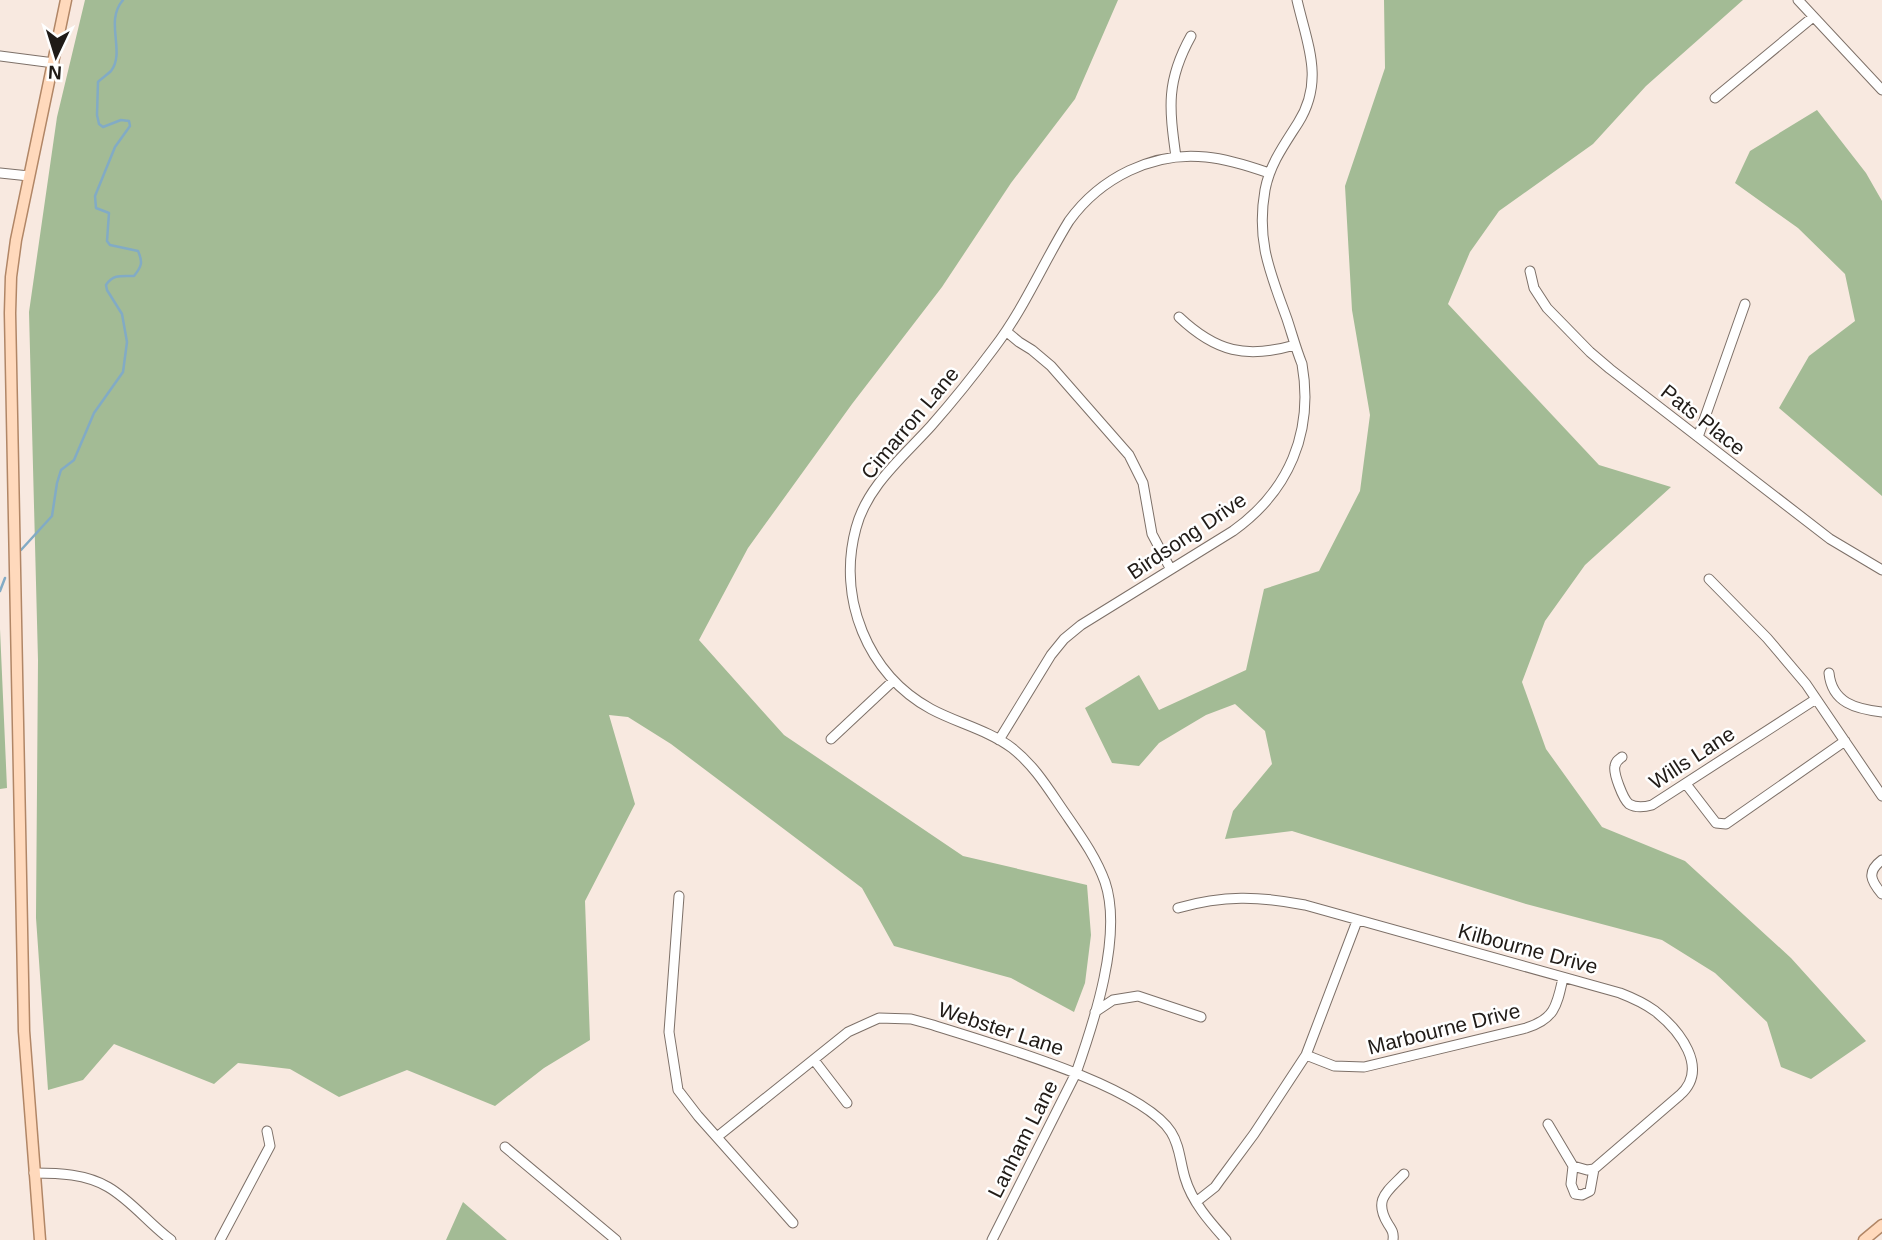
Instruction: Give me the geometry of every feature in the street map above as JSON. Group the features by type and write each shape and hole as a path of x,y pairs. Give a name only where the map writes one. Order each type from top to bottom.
{"main road":[{"path":"40,1240 24,1031 5,353 16,240 66,0"},
{"path":"1864,1240 1882,1226"}],"street":[{"name":"Birdsong Drive","path":"999,740 1045,663 1064,639 1081,625 1240,526 1264,505 1279,487 1297,450 1306,398 1304,375 1265,255 1263,218 1269,173 1301,117 1311,90 1312,55 1297,0"},
{"path":"1798,0 1882,90"},
{"path":"1716,98 1813,17"},
{"path":"1176,157 1170,94 1175,69 1191,36"},
{"path":"0,56 54,62"},
{"name":"Cimarron Lane","path":"1109,935 1108,892 1100,872 1089,848 1040,776 1026,760 999,740 934,711 913,697 893,681 871,651 855,611 851,577 857,526 861,514 881,481 1007,332 1069,221 1096,192 1129,170 1176,157 1223,159 1269,173"},
{"path":"0,173 29,176"},
{"name":"Pats Place","path":"1530,271 1538,296 1575,338 1610,369 1830,539 1882,570"},
{"path":"1698,437 1745,304"},
{"path":"1179,317 1191,329 1209,340 1236,350 1261,353 1295,345"},
{"path":"1007,332 1051,366 1129,455 1143,483 1152,534 1170,568"},
{"path":"1709,579 1767,638 1806,684 1882,796"},
{"path":"1829,673 1832,690 1843,700 1859,708 1882,712"},
{"path":"831,739 893,681"},
{"name":"Wills Lane","path":"1622,757 1615,764 1615,775 1626,799 1633,806 1652,806 1816,699"},
{"path":"1686,784 1710,818 1716,823 1726,824 1845,741"},
{"path":"1882,860 1875,866 1872,875 1874,884 1882,894"},
{"path":"679,896 669,1032 678,1090 793,1223"},
{"name":"Kilbourne Drive","path":"1178,908 1219,898 1252,898 1304,905 1620,993 1639,1001 1666,1020 1687,1046 1692,1060 1692,1075 1686,1089 1594,1169 1587,1194 1578,1195 1573,1190 1573,1166 1548,1124"},
{"path":"1196,1202 1220,1180 1306,1055 1357,921"},
{"name":"Lanham Lane","path":"992,1240 1076,1073 1096,1009 1106,965 1109,935"},
{"name":"Marbourne Drive","path":"1306,1055 1334,1066 1364,1067 1526,1028 1543,1021 1553,1011 1563,978"},
{"path":"1096,1009 1114,1000 1138,996 1201,1017"},
{"name":"Webster Lane","path":"717,1137 848,1032 879,1018 933,1024 1076,1073 1149,1110 1165,1124 1175,1139 1185,1178 1196,1202 1226,1240"},
{"path":"814,1059 847,1103"},
{"path":"220,1240 270,1146 267,1131"},
{"path":"505,1147 616,1240"},
{"path":"1573,1166 1594,1169"},
{"path":"34,1173 77,1176 107,1186 171,1240"},
{"path":"1393,1240 1393,1232 1381,1212 1381,1206 1384,1196 1404,1174"}],"green space":[{"path":"85,0 1118,0 1075,99 1011,183 942,287 852,404 748,548 699,640 784,735 963,856 1087,885 1091,935 1085,983 1074,1012 1011,978 894,946 862,888 671,744 628,717 609,715 635,804 585,901 590,1040 544,1068 495,1106 407,1070 339,1097 290,1069 238,1063 214,1084 114,1044 83,1080 48,1090 36,918 38,660 29,312 57,117"},
{"path":"1384,0 1743,0 1646,86 1593,144 1499,211 1470,252 1448,304 1599,465 1671,487 1585,565 1545,621 1522,682 1546,749 1602,827 1685,861 1791,958 1866,1041 1811,1079 1781,1067 1767,1022 1715,973 1662,940 1526,904 1292,831 1225,839 1233,811 1272,764 1265,731 1235,704 1206,715 1159,743 1139,766 1112,763 1085,708 1139,675 1159,710 1246,670 1264,589 1319,571 1360,491 1370,415 1352,310 1345,186 1385,68"},
{"path":"1817,110 1866,173 1882,201 1882,496 1779,408 1809,356 1855,321 1845,274 1798,228 1735,183 1750,151"},
{"path":"0,629 7,788 0,789"},
{"path":"463,1202 507,1240 446,1240"}],"waterway":[{"path":"21,550 52,516 61,470 74,460 94,413 123,372 127,342 122,314 106,285 115,277 134,276 140,267 141,258 138,251 110,245 107,241 109,213 96,208 95,196 115,147 130,126 129,121 121,120 103,127 99,124 97,115 98,82 111,71 115,63 115,18 123,0"},
{"path":"0,591 5,578"}]}
